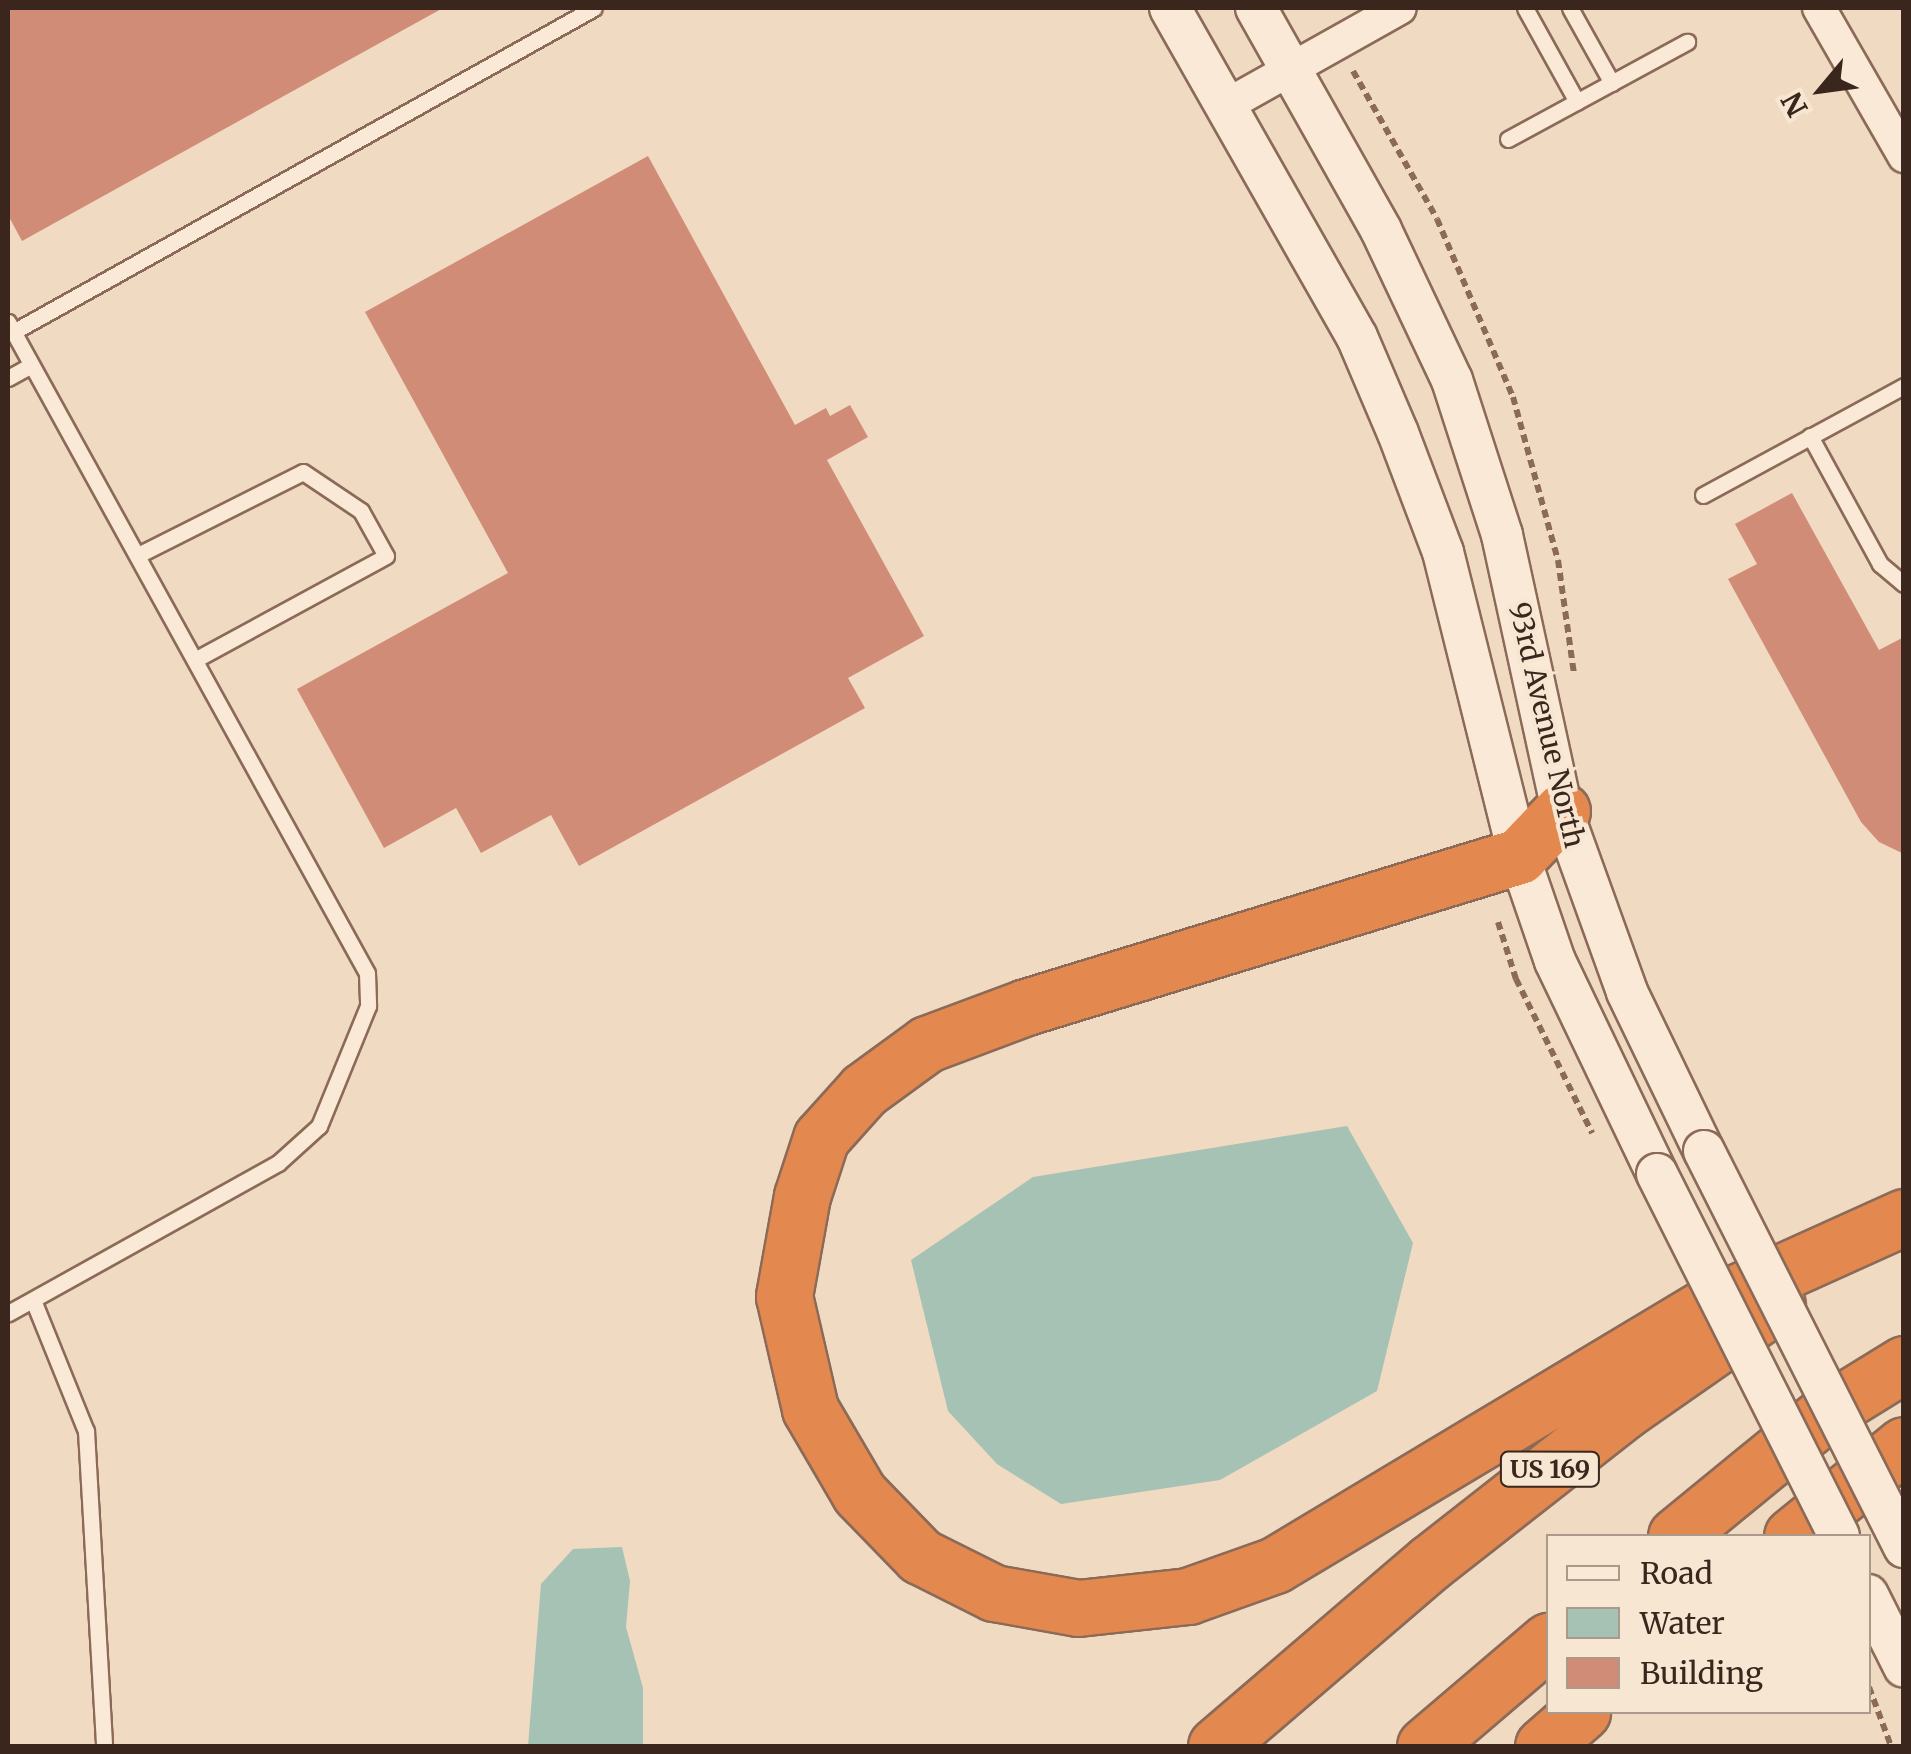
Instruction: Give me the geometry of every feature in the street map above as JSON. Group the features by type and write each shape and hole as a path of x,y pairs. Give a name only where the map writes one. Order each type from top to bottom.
{"highway":[{"path":"1562,810 1519,856 1026,1007 927,1044 864,1090 821,1138 802,1196 784,1296 810,1409 858,1493 920,1556 994,1593 1078,1608 1188,1596 1291,1556 1708,1306 1904,1218"},
{"name":"US 169","path":"1216,1746 1431,1562 1625,1410 1904,1218"},
{"path":"1678,1534 1831,1409 1904,1364"},
{"path":"1794,1534 1904,1445"},
{"path":"1425,1746 1546,1643"},
{"path":"1543,1746 1580,1714"}],"street":[{"name":"93rd Avenue North","path":"1170,8 1357,337 1443,552 1519,856 1573,1002 1838,1534"},
{"name":"93rd Avenue North","path":"1256,8 1381,230 1458,396 1502,535 1562,810 1627,992 1904,1546"},
{"path":"1227,105 1400,8"},
{"path":"1819,8 1904,156"},
{"path":"1877,1611 1904,1666"}],"lane":[{"path":"8,1314 278,1163 319,1126 368,1006 367,974 140,554 10,327 594,8"},
{"path":"1526,8 1576,102"},
{"path":"1570,8 1612,83"},
{"path":"1508,139 1687,42"},
{"path":"8,378 31,365"},
{"path":"1703,495 1904,386"},
{"path":"1810,436 1880,564 1904,584"},
{"path":"140,554 303,472 362,512 386,556 196,659"},
{"path":"33,1300 86,1431 104,1746"}],"path":[{"path":"1871,1692 1891,1746"}],"water":[{"path":"1347,1126 1413,1243 1377,1391 1220,1480 1061,1504 997,1464 948,1411 911,1260 1033,1177"},
{"path":"622,1547 630,1581 626,1627 643,1688 643,1746 528,1746 541,1584 573,1549"}],"building":[{"path":"8,8 443,8 22,241 8,215"},
{"path":"648,156 795,425 826,408 830,416 850,405 868,437 827,460 924,636 848,678 865,708 579,866 551,815 481,853 456,808 384,848 297,689 508,573 365,312"},
{"path":"1792,493 1879,650 1904,637 1904,854 1879,842 1861,822 1728,579 1757,564 1735,524"}]}
